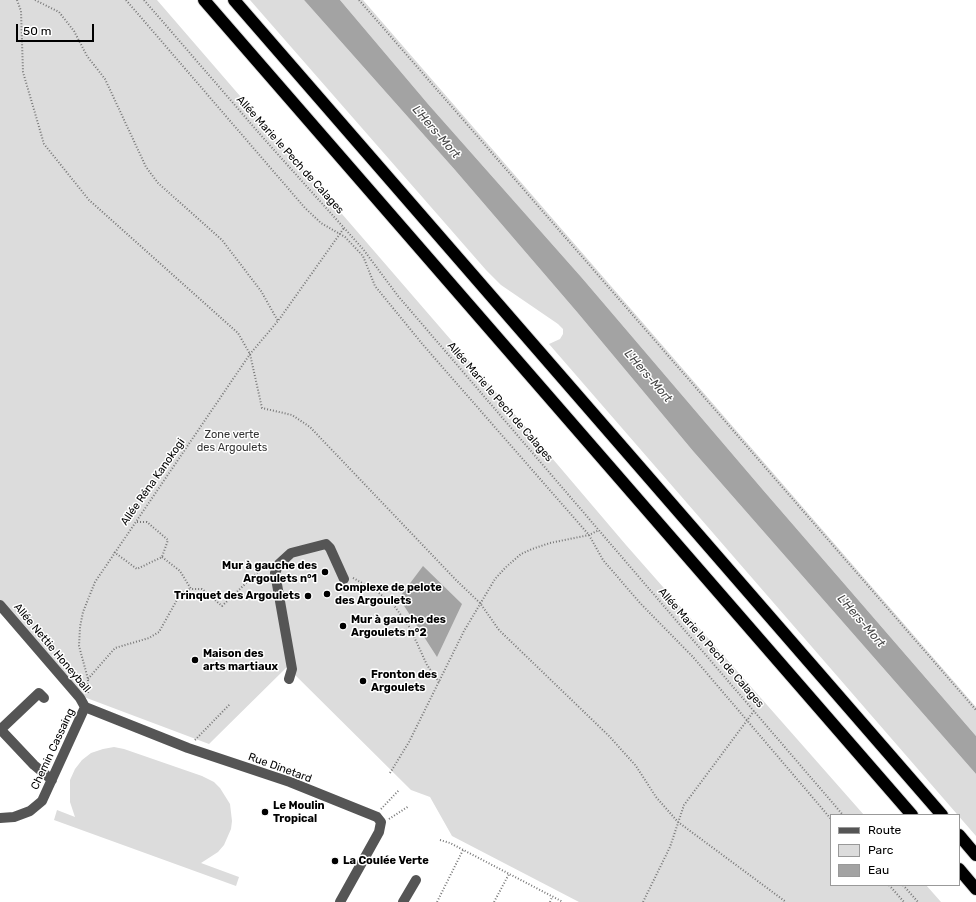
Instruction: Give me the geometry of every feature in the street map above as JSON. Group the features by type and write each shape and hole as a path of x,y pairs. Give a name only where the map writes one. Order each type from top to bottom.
{"highway":[{"path":"204,0 911,814"},
{"path":"234,0 941,814"},
{"path":"960,836 976,854"},
{"path":"960,870 976,889"}],"street":[{"path":"289,680 292,669 275,573 279,564 291,553 326,544 344,579"},
{"name":"Allée Nettie Honeyball","path":"0,605 80,698 85,708"},
{"path":"44,698 39,693 0,729 34,765 52,780"},
{"name":"Rue Dinetard","path":"85,708 188,748 290,782 379,820"},
{"name":"Chemin Cassaing","path":"0,818 14,817 30,811 42,801 85,708"},
{"path":"340,902 379,832 379,820"},
{"path":"403,902 416,880"}],"path":[{"path":"17,0 21,11 23,72 44,144 89,200 238,333 250,354 262,408 292,415 310,427 456,580 480,603 499,630 610,736 636,766 656,797 678,822 786,902"},
{"path":"35,0 59,12 74,31 87,56 105,79 146,167 158,183 222,240 261,291 278,321"},
{"path":"126,0 305,208 321,223 345,237 363,256 375,286 424,346 590,535 603,560 640,603 693,657 830,817"},
{"name":"Allée Marie le Pech de Calages","path":"144,0 265,140 363,249 398,296 842,814"},
{"path":"359,0 976,710"},
{"name":"Allée Réna Kanokogi","path":"85,708 88,700 88,679 79,646 80,628 83,612 95,582 250,354 278,321 344,228"},
{"path":"114,552 137,569 162,557 168,540 147,522 135,522"},
{"path":"390,773 409,742 464,630 480,603 506,567 521,554 550,543 590,535 599,530"},
{"path":"162,557 180,571 191,589"},
{"path":"88,679 115,648 149,638 159,632 182,593 191,589 202,589 222,606 264,566 275,573"},
{"path":"344,579 352,578 375,590 393,604 410,628 427,665 439,682"},
{"path":"188,748 230,704"},
{"path":"643,902 670,847 684,804 693,790 754,711"},
{"path":"379,820 380,810 399,790"},
{"path":"379,820 409,806"},
{"path":"440,840 450,843 563,902"},
{"path":"437,902 463,850"},
{"path":"494,902 509,874"},
{"path":"890,886 904,902"},
{"path":"905,886 918,902"},
{"path":"550,902 552,897"}],"green space":[{"name":"Zone verte des Argoulets","path":"0,0 157,0 626,545 863,814 830,814 830,886 927,886 941,902 579,902 452,836 430,797 411,790 287,667 209,744 84,697 0,613"},
{"path":"250,0 304,0 455,170 577,312 693,451 976,774 976,836 960,818 960,814 957,814 549,344 560,339 563,334 563,329 501,285 486,270"},
{"path":"340,0 363,0 976,707 976,736 582,278 428,104"},
{"path":"114,747 124,749 202,776 214,782 220,788 230,804 232,821 231,829 224,845 218,852 201,863 239,877 236,886 54,820 57,810 75,817 70,802 70,780 75,769 82,760 91,753"}],"water":[{"name":"L'Hers-Mort","path":"304,0 340,0 428,104 582,278 976,736 976,774 693,451 577,312 455,170"},
{"path":"423,566 462,604 437,657 399,598"}],"place":[{"name":"Mur à gauche des Argoulets n°1","path":"325,572"},
{"name":"Complexe de pelote des Argoulets","path":"327,594"},
{"name":"Trinquet des Argoulets","path":"308,596"},
{"name":"Mur à gauche des Argoulets n°2","path":"343,626"},
{"name":"Maison des arts martiaux","path":"195,660"},
{"name":"Fronton des Argoulets","path":"363,681"},
{"name":"Le Moulin Tropical","path":"265,812"},
{"name":"La Coulée Verte","path":"335,861"}]}
